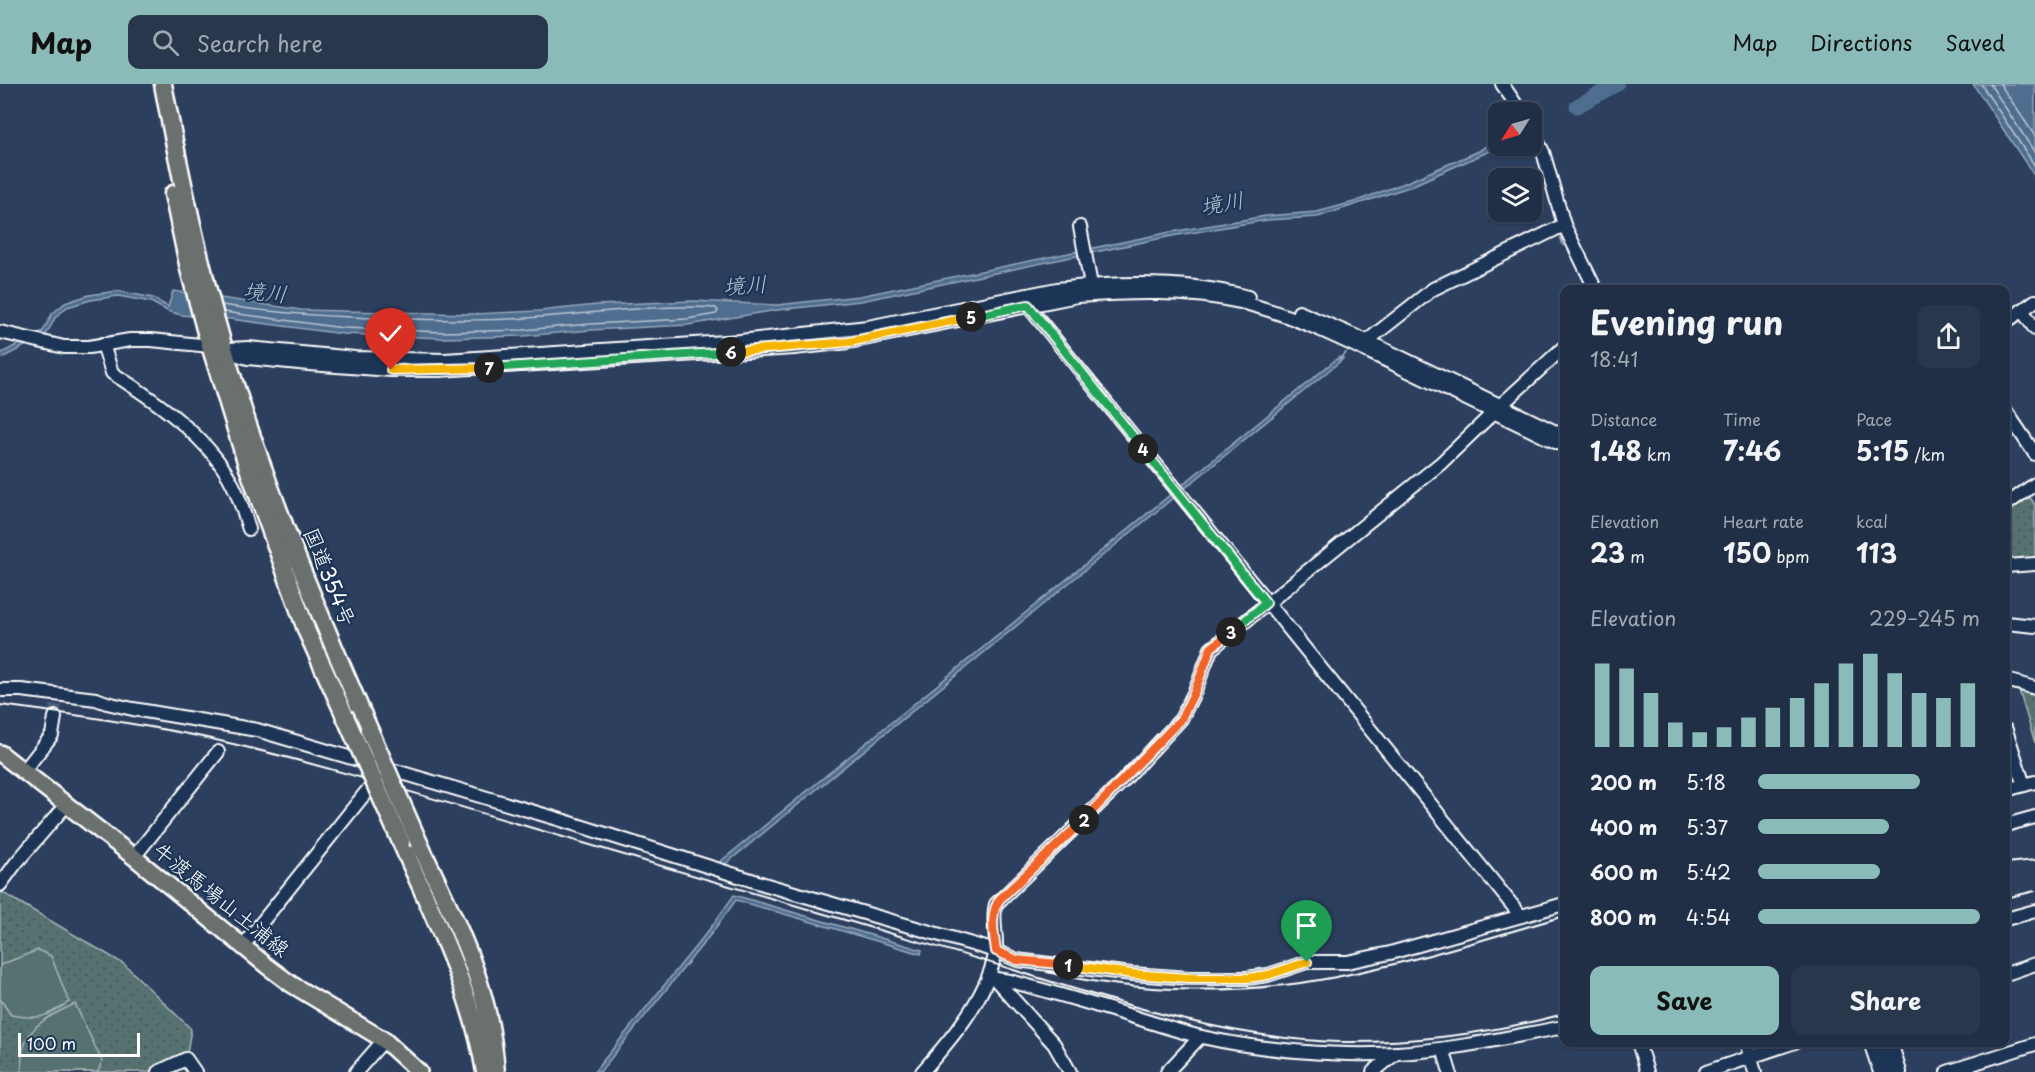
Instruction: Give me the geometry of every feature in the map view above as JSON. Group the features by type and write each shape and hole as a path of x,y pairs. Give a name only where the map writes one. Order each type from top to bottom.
{"highway":[{"name":"国道354号","path":"153,84 170,177 265,519 307,632 461,980 477,1030 485,1072"},
{"name":"国道354号","path":"163,84 201,290"},
{"name":"国道354号","path":"218,348 283,524 324,625 481,989 491,1030 496,1072"}],"main road":[{"name":"牛渡馬場山土浦線","path":"0,753 134,857 242,947 291,984 384,1040 419,1072"}],"street":[{"path":"1502,84 1514,102"},
{"path":"1542,153 1564,225 1594,285"},
{"path":"1367,341 1433,289 1564,225"},
{"path":"1080,229 1091,285"},
{"path":"0,332 38,342 76,348 142,339 218,348 248,348 356,358 445,360 834,333 1024,300 1091,285 1170,285 1230,292 1284,306 1367,341 1560,444"},
{"path":"1024,300 1110,293 1179,294 1238,302 1289,316 1497,409 1560,434"},
{"path":"1024,300 1266,603 1521,916"},
{"path":"2010,319 2035,301"},
{"path":"2022,310 2035,329"},
{"path":"103,344 112,373 171,414 222,465 234,486 249,529"},
{"path":"922,1072 959,1029 993,977 996,951 993,920 995,907 1000,899 1114,789 1181,719 1194,693 1211,648 1441,463 1560,351"},
{"path":"2010,419 2035,454"},
{"path":"2010,502 2035,484"},
{"path":"2010,566 2035,564"},
{"path":"2010,623 2035,626"},
{"path":"2010,681 2035,688"},
{"path":"0,690 96,699 133,709 256,730 558,819 758,882 996,951 1017,960 1132,974 1189,978 1248,978 1268,975 1307,962 1347,962 1390,953 1560,905"},
{"path":"24,771 52,735 55,717"},
{"path":"2010,739 2029,784 2010,789"},
{"path":"134,857 218,752"},
{"path":"242,947 367,791"},
{"path":"0,885 67,804"},
{"path":"2010,824 2035,817"},
{"path":"2010,918 2035,911"},
{"path":"2010,973 2035,964"},
{"path":"993,977 1100,1006 1144,1022 1200,1037 1320,1052 1396,1053 1443,1049 1560,1028"},
{"path":"993,977 1054,1044 1066,1071"},
{"path":"1167,1072 1200,1037"},
{"path":"356,1072 384,1040"},
{"path":"1947,1072 2035,1044"},
{"path":"1640,1047 1647,1072"},
{"path":"1747,1047 1755,1072"},
{"path":"1706,1072 1780,1047"},
{"path":"1872,1047 1880,1072"},
{"path":"1883,1047 1891,1072"},
{"path":"1892,1047 1900,1072"},
{"path":"1443,1049 1450,1072"},
{"path":"1373,1072 1396,1053"},
{"path":"159,1072 186,1059 195,1072"}],"green space":[{"path":"2028,494 2035,505 2035,560 2010,562 2010,507"},
{"path":"2019,690 2035,694 2035,743"},
{"path":"0,891 124,964 191,1029 186,1059 158,1072 0,1072"},
{"path":"38,950 51,956 69,1002 42,1016 11,1015 0,999 0,965"},
{"path":"75,1004 102,1061 98,1072 22,1072 24,1046 28,1036 43,1021"}],"water":[{"path":"1973,84 2035,84 2035,177"},
{"path":"1488,144 1488,152 1409,187 1318,217 1267,220 1172,236 861,301 777,310 688,325 523,336 443,338 343,334 181,315 167,311 151,302 118,296 67,307 55,318 46,335 0,359 0,354 43,331 52,314 65,303 89,295 118,291 153,298 168,307 173,291 301,310 475,314 693,301 777,305 860,296 1171,232 1266,216 1317,212 1354,202 1479,151"},
{"path":"1339,357 1343,359 723,866 720,862"},
{"path":"734,895 922,950 921,954 736,900 600,1072 594,1072 712,926"}],"waterway":[{"name":"境川","path":"1577,106 1617,84"},
{"path":"1561,238 1563,245"},
{"path":"1339,360 1346,353"}],"tunnel":[{"path":"55,717 56,700"}],"railway":[{"path":"0,705 162,729 291,758 1096,996 1217,1027 1299,1039 1340,1042 1397,1041 1509,1027 1560,1015"},
{"path":"2010,863 2035,860"},
{"path":"2010,897 2035,891"},
{"path":"1047,972 1117,985 1154,988 1191,990 1265,987 1336,977 1394,964 1560,917"}],"route":[{"path":"391,370 491,368 794,348 849,342 1028,305 1266,603 1211,648 1194,693 1181,719 1123,781 996,904 993,920 996,951 1017,960 1132,974 1189,978 1248,978 1268,975 1307,962"}]}
